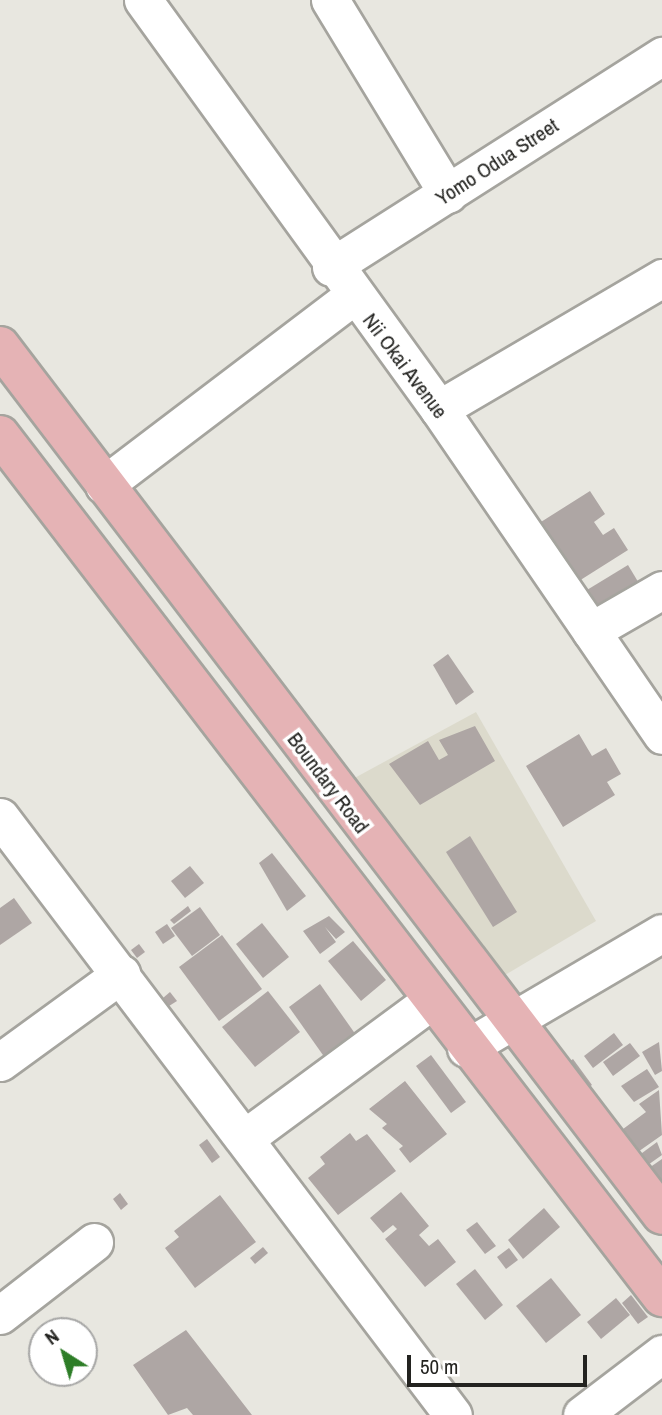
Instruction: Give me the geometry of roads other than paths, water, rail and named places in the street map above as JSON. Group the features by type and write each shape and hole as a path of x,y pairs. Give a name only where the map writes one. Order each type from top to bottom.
{"main road":[{"name":"Boundary Road","path":"0,346 509,1022 662,1215"},
{"path":"0,435 466,1048 662,1297"}],"street":[{"name":"Nii Okai Avenue","path":"143,0 331,267 439,409 662,734"},
{"path":"330,0 448,194"},
{"name":"Yomo Odua Street","path":"331,267 662,56"},
{"path":"439,409 662,278"},
{"path":"104,485 353,296"},
{"path":"592,631 662,590"},
{"path":"0,817 453,1415"},
{"path":"466,1048 662,933"},
{"path":"0,1062 121,974"},
{"path":"245,1138 430,1001"},
{"path":"0,1315 94,1242"},
{"path":"582,1415 662,1354"}]}
